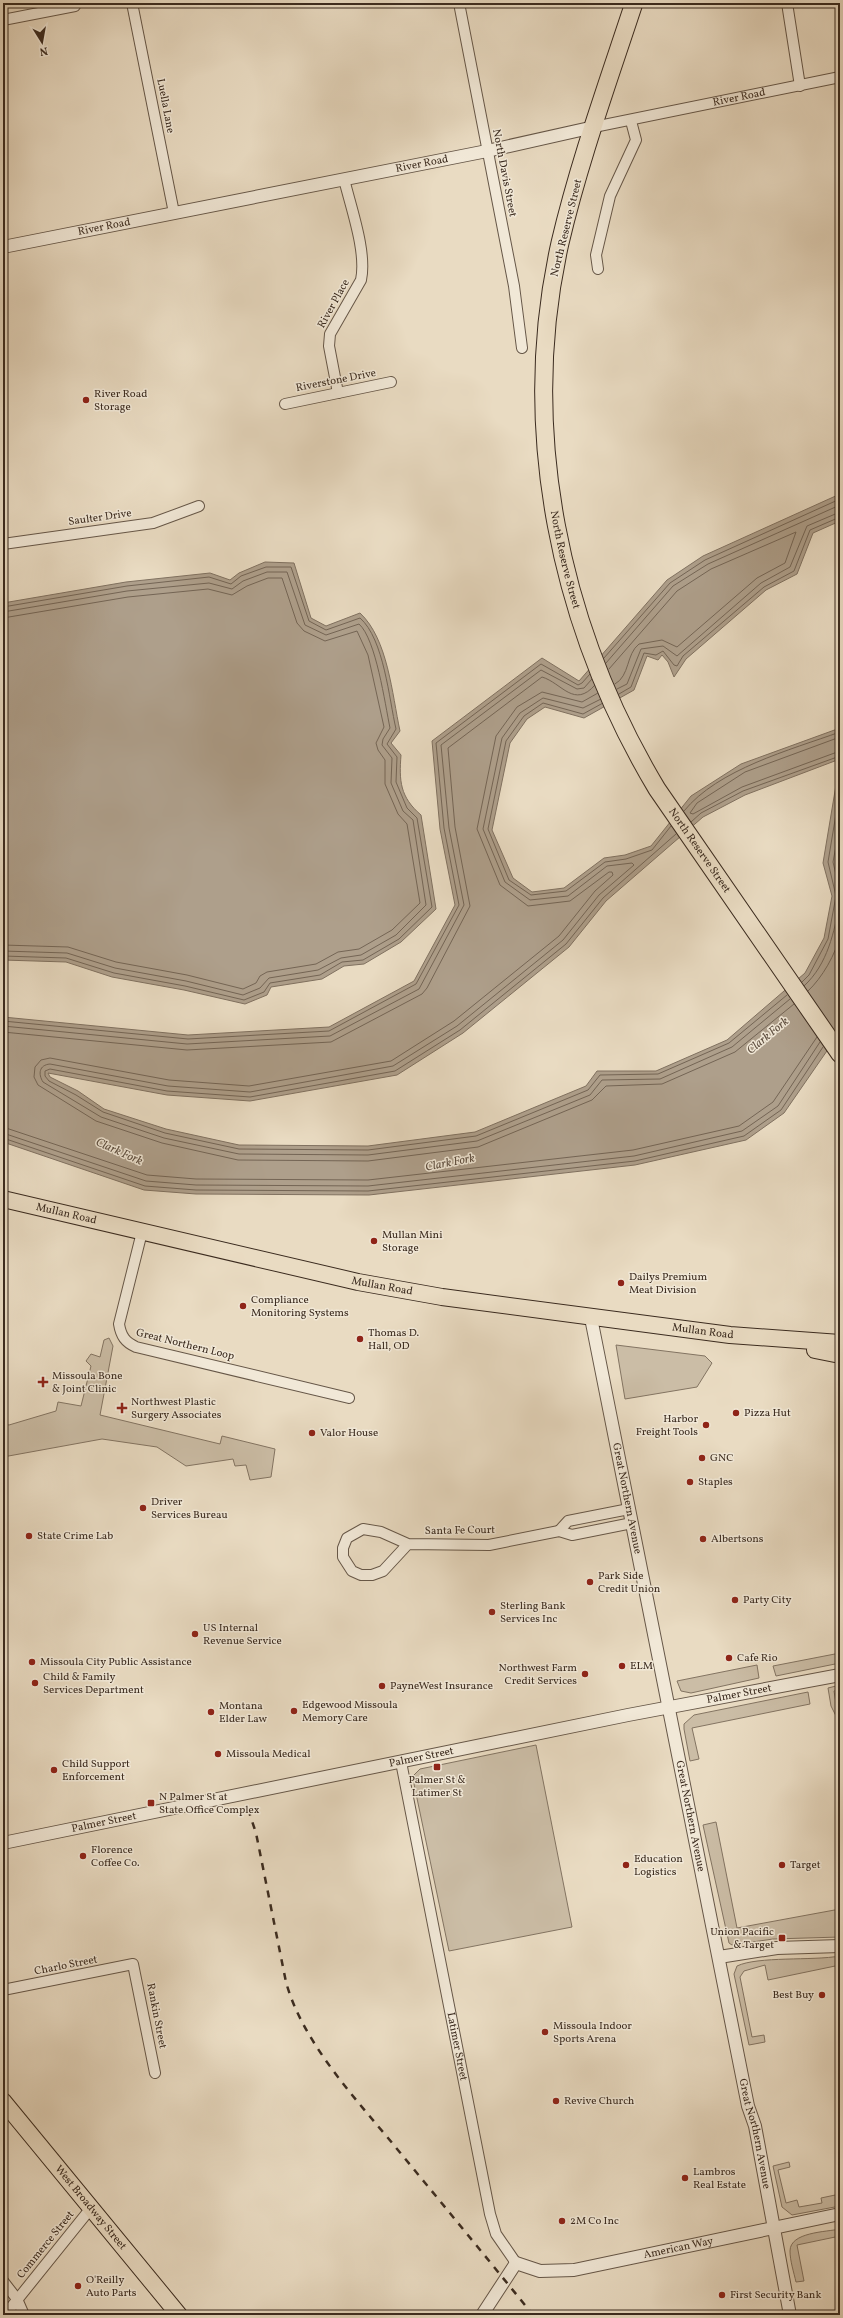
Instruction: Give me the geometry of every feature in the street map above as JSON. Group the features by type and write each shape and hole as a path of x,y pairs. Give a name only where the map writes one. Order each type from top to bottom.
{"highway":[{"name":"North Reserve Street","path":"634,3 594,127 560,243 556,265 547,341 544,402 545,440 552,505 566,577 584,634 614,711 635,753 657,789 840,1054"}],"main road":[{"name":"Mullan Road","path":"3,1199 358,1282 442,1297 591,1318 767,1338 840,1343"},
{"name":"Mullan Road","path":"767,1338 792,1346 840,1355"},
{"name":"West Broadway Street","path":"3,2100 179,2315"}],"street":[{"name":"Luella Lane","path":"132,3 174,213"},
{"name":"North Davis Street","path":"459,3 514,286 522,348"},
{"path":"787,3 800,86"},
{"path":"3,20 75,6"},
{"name":"River Road","path":"3,247 487,151 594,127 631,121 840,77"},
{"path":"598,269 596,255 610,196 636,140 631,121"},
{"name":"River Place","path":"338,393 329,346 330,334 361,280 362,273 360,251 344,179"},
{"name":"Riverstone Drive","path":"285,404 391,382"},
{"name":"Saulter Drive","path":"3,544 153,523 199,506"},
{"name":"Great Northern Loop","path":"142,1232 120,1324 121,1334 128,1343 136,1347 349,1398"},
{"name":"Great Northern Avenue","path":"591,1318 774,2228 790,2315"},
{"name":"Santa Fe Court","path":"559,1531 568,1522 629,1509"},
{"name":"Santa Fe Court","path":"408,1544 383,1571 372,1575 361,1575 352,1571 343,1557 343,1548 347,1538 363,1529 381,1532 408,1544 489,1545 559,1531 572,1535 632,1523"},
{"name":"Palmer Street","path":"3,1843 670,1707 840,1675"},
{"name":"Latimer Street","path":"401,1762 490,2214 496,2234 516,2263"},
{"path":"719,1957 778,1948 840,1946"},
{"name":"Charlo Street","path":"3,1990 133,1964"},
{"name":"Rankin Street","path":"133,1964 155,2073"},
{"name":"Commerce Street","path":"5,2315 91,2208"},
{"name":"American Way","path":"516,2263 540,2271 574,2270 840,2214"},
{"path":"482,2315 516,2263"},
{"path":"3,2281 18,2300 24,2315"}],"shaded area":[{"path":"109,1338 113,1346 100,1415 220,1444 222,1436 275,1449 271,1477 250,1480 246,1465 235,1466 233,1459 186,1466 157,1447 102,1439 3,1457 3,1424 9,1425 56,1411 58,1402 81,1406 91,1366 86,1361 91,1354 100,1357 104,1340"},
{"path":"616,1345 705,1356 712,1363 697,1387 625,1399"},
{"path":"840,1653 840,1663 776,1676 773,1666"},
{"path":"757,1665 759,1678 691,1693 681,1691 677,1681"},
{"path":"840,1685 840,1690 834,1691 837,1710 840,1709 840,1724 831,1706 828,1688"},
{"path":"808,1692 810,1704 692,1728 699,1759 690,1761 684,1724 694,1715"},
{"path":"536,1745 572,1927 449,1951 414,1784 414,1775 420,1769"},
{"path":"716,1822 737,1928 840,1909 840,1937 773,1939 732,1945 729,1943 703,1825"},
{"path":"840,1956 840,1965 768,1980 765,1965 744,1971 740,1977 752,2037 764,2035 765,2042 749,2045 734,1974 737,1966 758,1961"},
{"path":"789,2162 790,2167 778,2170 786,2203 797,2200 799,2207 822,2203 821,2198 840,2194 840,2206 792,2215 782,2207 773,2166"},
{"path":"840,2229 840,2236 797,2245 804,2281 796,2282 791,2263 790,2251 796,2240 802,2236 818,2232"}],"water":[{"name":"Clark Fork","path":"840,494 840,521 813,533 797,574 766,590 686,659 674,677 668,662 662,655 658,660 647,656 634,690 584,718 545,707 527,719 510,743 492,830 513,878 532,892 564,888 604,858 625,855 651,846 691,796 741,764 840,728 840,759 745,795 703,817 606,901 569,947 463,1033 397,1075 250,1101 167,1095 48,1073 50,1077 78,1091 104,1109 166,1129 239,1145 368,1146 475,1132 586,1086 597,1071 656,1071 727,1040 805,973 824,938 832,896 823,863 840,761 840,1032 784,1113 746,1140 635,1165 369,1195 196,1194 144,1190 3,1142 3,1017 188,1035 329,1027 414,981 455,905 440,829 432,741 542,658 579,681 667,580 703,556"},
{"path":"265,562 294,563 311,618 326,626 360,613 377,637 388,668 400,731 391,743 401,755 400,773 402,788 409,802 421,815 436,909 401,942 364,964 344,966 322,979 271,987 267,995 245,1004 184,990 112,977 66,962 3,960 3,603 126,582 210,573 230,580 239,573"}],"railway":[{"path":"248,1809 256,1833 286,1982 304,2026 331,2068 346,2088 533,2315"}],"place":[{"name":"River Road Storage","path":"86,400"},
{"name":"Mullan Mini Storage","path":"374,1241"},
{"name":"Dailys Premium Meat Division","path":"621,1283"},
{"name":"Compliance Monitoring Systems","path":"243,1306"},
{"name":"Thomas D. Hall, OD","path":"360,1339"},
{"name":"Missoula Bone & Joint Clinic","path":"43,1382"},
{"name":"Northwest Plastic Surgery Associates","path":"122,1408"},
{"name":"Pizza Hut","path":"736,1413"},
{"name":"Harbor Freight Tools","path":"706,1425"},
{"name":"Valor House","path":"312,1433"},
{"name":"GNC","path":"702,1458"},
{"name":"Staples","path":"690,1482"},
{"name":"Driver Services Bureau","path":"143,1508"},
{"name":"State Crime Lab","path":"29,1536"},
{"name":"Albertsons","path":"703,1539"},
{"name":"Park Side Credit Union","path":"590,1582"},
{"name":"Party City","path":"735,1600"},
{"name":"Sterling Bank Services Inc","path":"492,1612"},
{"name":"US Internal Revenue Service","path":"195,1634"},
{"name":"Cafe Rio","path":"729,1658"},
{"name":"Missoula City Public Assistance","path":"32,1662"},
{"name":"ELM","path":"622,1666"},
{"name":"Northwest Farm Credit Services","path":"585,1674"},
{"name":"Child & Family Services Department","path":"35,1683"},
{"name":"PayneWest Insurance","path":"382,1686"},
{"name":"Edgewood Missoula Memory Care","path":"294,1711"},
{"name":"Montana Elder Law","path":"211,1712"},
{"name":"Missoula Medical","path":"218,1754"},
{"name":"Palmer St & Latimer St","path":"437,1767"},
{"name":"Child Support Enforcement","path":"54,1770"},
{"name":"N Palmer St at State Office Complex","path":"151,1803"},
{"name":"Florence Coffee Co.","path":"83,1856"},
{"name":"Education Logistics","path":"626,1865"},
{"name":"Target","path":"782,1865"},
{"name":"Union Pacific & Target","path":"782,1938"},
{"name":"Best Buy","path":"822,1995"},
{"name":"Missoula Indoor Sports Arena","path":"545,2032"},
{"name":"Revive Church","path":"556,2101"},
{"name":"Lambros Real Estate","path":"685,2178"},
{"name":"2M Co Inc","path":"562,2221"},
{"name":"O'Reilly Auto Parts","path":"78,2286"},
{"name":"First Security Bank","path":"722,2295"}]}
